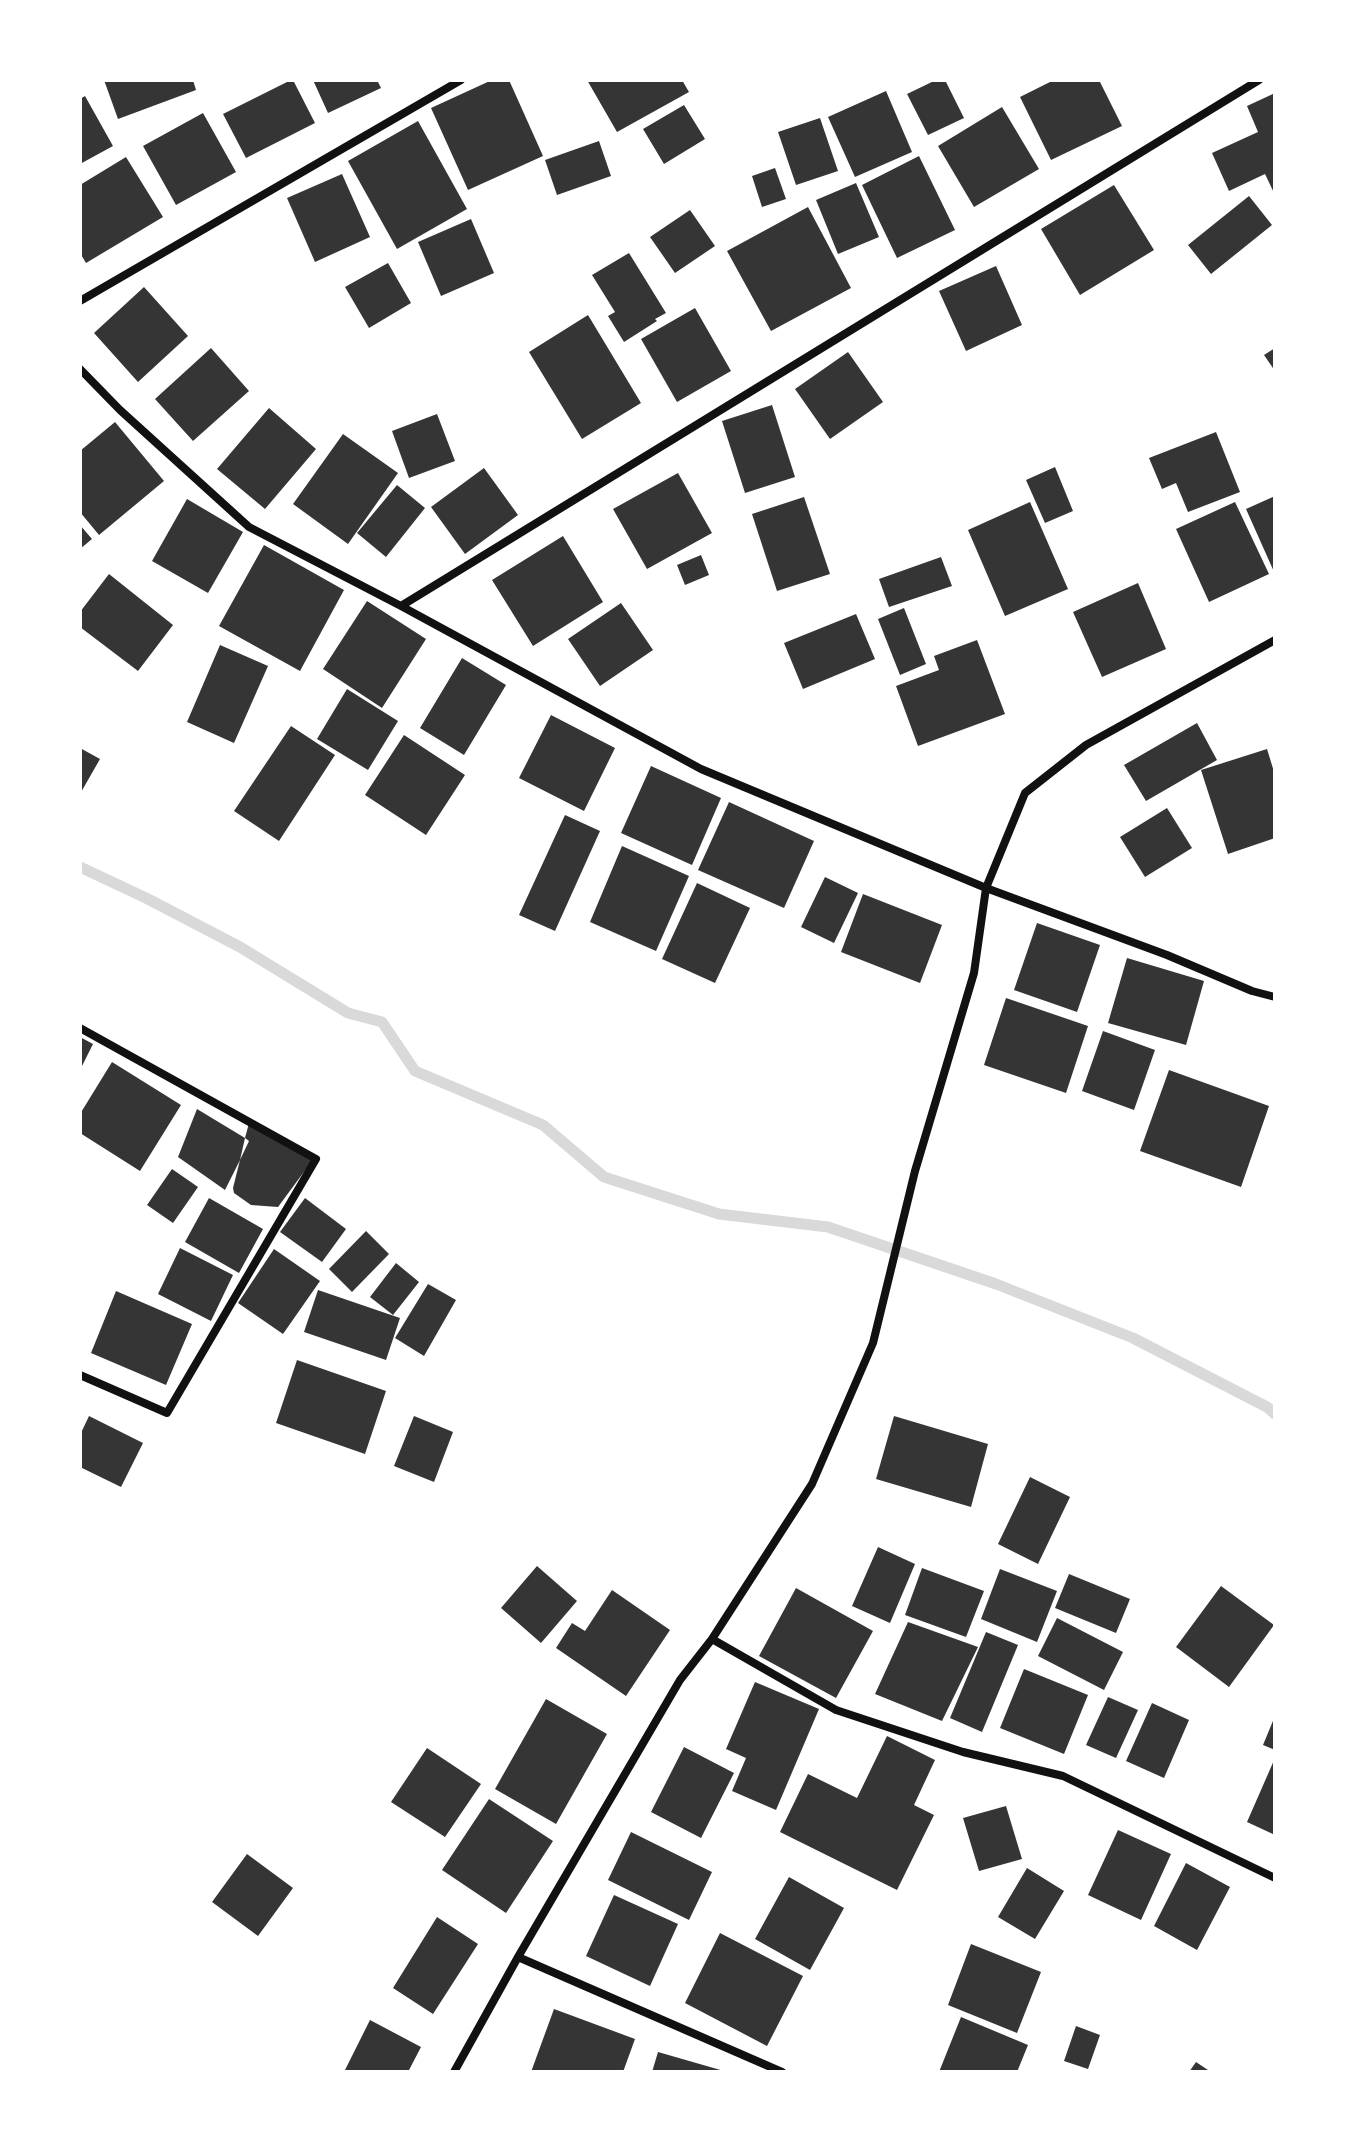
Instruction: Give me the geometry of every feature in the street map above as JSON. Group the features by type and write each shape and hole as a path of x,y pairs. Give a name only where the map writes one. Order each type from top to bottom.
{"street":[{"path":"80,301 461,80"},
{"path":"401,606 1259,80"},
{"path":"80,369 120,410 249,527 701,769 986,888 1167,955 1252,991 1275,997"},
{"path":"454,2072 680,1680 712,1639 812,1484 873,1343 915,1171 974,973 986,888 1025,793 1086,745 1275,640"},
{"path":"80,1028 316,1159 167,1413 80,1375"},
{"path":"712,1639 836,1710 963,1752 1063,1776 1275,1878"},
{"path":"518,1957 782,2072"}],"building":[{"path":"104,80 193,80 196,90 118,119"},
{"path":"291,80 315,123 246,158 223,114"},
{"path":"313,80 377,80 381,88 328,113"},
{"path":"492,80 509,80 543,156 468,190 431,108"},
{"path":"587,80 682,80 689,92 617,132"},
{"path":"936,80 945,80 964,118 928,135 907,94"},
{"path":"1054,80 1099,80 1122,126 1051,160 1020,97"},
{"path":"886,91 912,152 855,177 828,117"},
{"path":"1275,93 1275,195 1265,174 1229,191 1212,153 1258,132 1247,106"},
{"path":"85,96 113,146 80,164 80,99"},
{"path":"684,105 705,139 664,164 643,129"},
{"path":"1002,107 1039,169 974,207 938,146"},
{"path":"203,113 236,172 176,205 143,146"},
{"path":"820,118 838,171 796,185 778,132"},
{"path":"418,121 467,209 397,249 348,161"},
{"path":"599,141 611,176 557,195 545,160"},
{"path":"919,156 955,230 897,258 862,185"},
{"path":"126,157 163,217 86,263 80,253 80,185"},
{"path":"775,168 786,199 762,207 752,176"},
{"path":"342,174 370,237 315,262 287,198"},
{"path":"856,183 879,237 838,254 816,200"},
{"path":"1114,185 1154,250 1080,295 1041,229"},
{"path":"1249,196 1272,225 1211,274 1188,245"},
{"path":"808,207 851,288 771,331 727,251"},
{"path":"690,210 715,246 675,273 650,237"},
{"path":"471,219 494,273 441,296 418,242"},
{"path":"629,253 666,313 624,342 608,316 615,312 592,275"},
{"path":"388,263 411,303 369,328 345,287"},
{"path":"996,266 1022,325 966,351 939,291"},
{"path":"144,287 188,336 138,382 94,333"},
{"path":"695,308 731,371 677,402 641,339"},
{"path":"588,315 641,403 582,439 529,352"},
{"path":"211,348 249,391 193,441 155,399"},
{"path":"1275,348 1275,371 1264,355"},
{"path":"848,352 883,402 830,439 795,389"},
{"path":"772,405 795,477 745,493 722,421"},
{"path":"269,408 316,449 265,509 217,469"},
{"path":"437,414 455,461 409,478 392,431"},
{"path":"115,422 164,481 99,535 80,512 80,451"},
{"path":"1216,432 1240,492 1188,512 1176,483 1162,489 1149,458"},
{"path":"343,434 398,473 348,544 293,504"},
{"path":"1055,467 1073,511 1045,523 1026,480"},
{"path":"484,468 518,515 465,554 431,507"},
{"path":"678,473 712,533 647,569 613,509"},
{"path":"397,485 425,508 386,557 357,533"},
{"path":"1275,496 1275,574 1246,509"},
{"path":"804,497 830,574 777,591 752,514"},
{"path":"187,499 243,532 208,593 152,561"},
{"path":"1030,502 1068,589 1005,616 968,530"},
{"path":"1235,502 1269,574 1209,602 1176,529"},
{"path":"80,525 92,539 80,549"},
{"path":"563,536 603,602 533,646 492,580"},
{"path":"264,545 344,590 300,671 219,626"},
{"path":"701,555 709,575 685,585 677,565"},
{"path":"941,557 952,586 889,607 879,579"},
{"path":"109,574 173,625 138,671 80,627 80,612"},
{"path":"1138,583 1166,649 1102,677 1073,612"},
{"path":"367,601 426,639 382,708 323,669"},
{"path":"621,603 653,650 600,686 568,639"},
{"path":"904,608 926,664 900,675 878,619"},
{"path":"856,614 875,659 803,689 784,643"},
{"path":"977,640 1005,714 918,746 896,686 939,670 934,656"},
{"path":"220,645 268,666 234,743 187,722"},
{"path":"462,658 506,685 464,755 420,728"},
{"path":"347,689 398,721 368,770 317,739"},
{"path":"551,715 615,748 584,811 519,778"},
{"path":"1197,723 1217,760 1146,801 1124,765"},
{"path":"291,726 335,755 279,841 234,811"},
{"path":"404,735 465,775 426,835 365,795"},
{"path":"80,748 100,759 80,794"},
{"path":"1267,749 1275,775 1275,838 1228,854 1201,770"},
{"path":"651,766 721,798 692,865 621,833"},
{"path":"729,802 814,841 784,908 698,870"},
{"path":"1167,808 1192,848 1145,877 1120,837"},
{"path":"565,815 600,831 555,931 519,915"},
{"path":"622,846 689,876 656,951 590,922"},
{"path":"825,877 858,893 834,943 801,927"},
{"path":"697,883 750,908 715,983 662,959"},
{"path":"863,894 942,925 920,983 841,952"},
{"path":"1037,923 1100,945 1077,1012 1014,990"},
{"path":"1127,958 1204,981 1186,1045 1108,1023"},
{"path":"1006,998 1088,1026 1066,1093 984,1065"},
{"path":"1103,1031 1155,1050 1134,1110 1082,1091"},
{"path":"80,1037 93,1044 80,1070"},
{"path":"112,1062 181,1105 140,1171 80,1133 80,1114"},
{"path":"1169,1070 1269,1106 1241,1187 1140,1151"},
{"path":"197,1109 245,1138 240,1160 225,1190 178,1157"},
{"path":"249,1123 312,1161 278,1207 251,1205 234,1193 240,1160 249,1141 245,1138"},
{"path":"172,1169 198,1187 173,1223 147,1205"},
{"path":"209,1198 263,1229 239,1273 185,1242"},
{"path":"305,1198 346,1229 322,1262 280,1232"},
{"path":"366,1231 389,1254 352,1292 329,1269"},
{"path":"180,1248 233,1275 211,1321 158,1294"},
{"path":"274,1249 320,1281 283,1334 238,1303"},
{"path":"396,1263 419,1282 393,1315 370,1297"},
{"path":"428,1284 456,1300 424,1356 395,1338"},
{"path":"318,1290 400,1318 386,1360 304,1332"},
{"path":"116,1291 192,1324 166,1385 91,1353"},
{"path":"297,1360 386,1391 365,1454 276,1423"},
{"path":"89,1416 143,1443 121,1487 80,1467 80,1435"},
{"path":"414,1416 453,1432 434,1482 394,1466"},
{"path":"894,1416 988,1444 971,1507 876,1479"},
{"path":"1030,1477 1070,1497 1038,1564 998,1544"},
{"path":"878,1547 915,1564 890,1623 852,1606"},
{"path":"537,1566 577,1601 541,1643 501,1608"},
{"path":"922,1568 984,1591 966,1637 905,1615"},
{"path":"1000,1569 1057,1591 1037,1642 981,1619"},
{"path":"1069,1574 1130,1599 1116,1633 1055,1608"},
{"path":"1221,1586 1274,1625 1229,1687 1176,1647"},
{"path":"796,1588 873,1631 836,1698 759,1656"},
{"path":"612,1590 670,1630 626,1696 556,1648 572,1623 585,1631"},
{"path":"1057,1618 1123,1652 1104,1690 1038,1656"},
{"path":"908,1622 978,1647 942,1721 875,1694"},
{"path":"986,1632 1018,1645 982,1732 950,1718"},
{"path":"1024,1669 1088,1695 1064,1754 1000,1728"},
{"path":"755,1682 819,1709 776,1810 732,1791 746,1758 726,1749"},
{"path":"1108,1697 1138,1710 1116,1758 1086,1745"},
{"path":"546,1699 607,1734 556,1824 495,1789"},
{"path":"1152,1703 1189,1720 1164,1778 1126,1761"},
{"path":"1275,1716 1275,1750 1263,1745"},
{"path":"887,1736 935,1760 914,1805 934,1815 897,1890 780,1832 808,1774 857,1798"},
{"path":"684,1747 734,1773 701,1838 651,1812"},
{"path":"427,1748 481,1784 445,1837 391,1802"},
{"path":"1275,1758 1275,1835 1247,1822"},
{"path":"489,1799 553,1841 506,1913 442,1870"},
{"path":"1006,1806 1022,1859 979,1871 963,1818"},
{"path":"1118,1830 1171,1854 1141,1920 1088,1895"},
{"path":"631,1832 712,1872 689,1920 608,1880"},
{"path":"247,1854 293,1888 258,1936 212,1902"},
{"path":"1186,1863 1230,1887 1197,1950 1154,1926"},
{"path":"1027,1868 1064,1891 1035,1939 998,1917"},
{"path":"789,1877 844,1908 810,1970 755,1939"},
{"path":"614,1895 678,1924 650,1986 586,1956"},
{"path":"437,1917 478,1944 433,2014 393,1988"},
{"path":"720,1933 803,1976 767,2046 685,2003"},
{"path":"971,1944 1041,1972 1017,2033 948,2005"},
{"path":"554,2009 635,2039 623,2072 531,2072"},
{"path":"961,2017 1028,2045 1017,2072 939,2072"},
{"path":"370,2020 421,2047 408,2072 344,2072"},
{"path":"1076,2026 1100,2035 1088,2069 1064,2061"},
{"path":"658,2052 724,2071 652,2072"},
{"path":"1196,2062 1211,2072 1189,2072"}],"waterway":[{"path":"80,867 240,947 348,1013 382,1022 415,1071 543,1125 604,1177 719,1214 828,1227 996,1284 1133,1338 1275,1414"}]}
